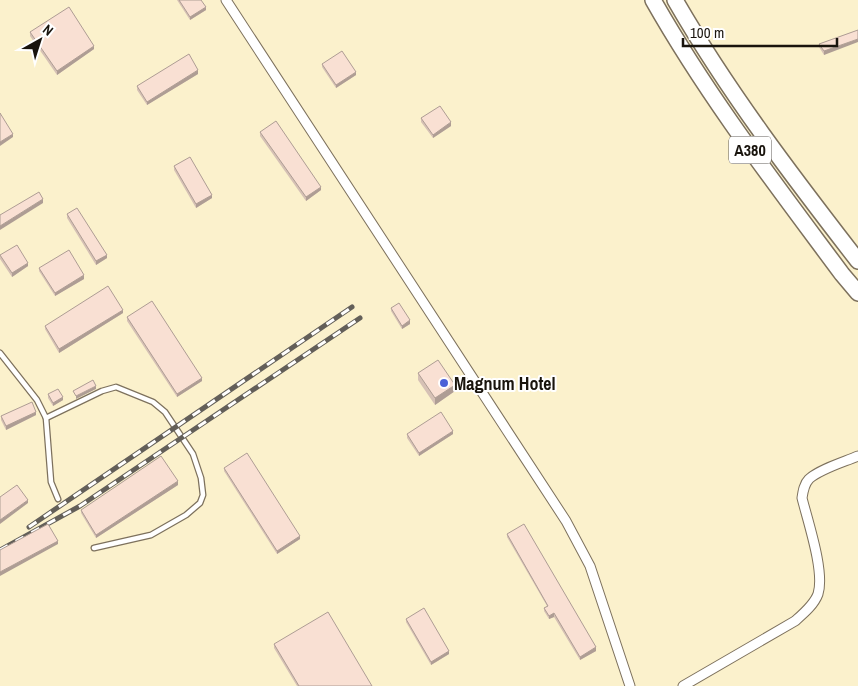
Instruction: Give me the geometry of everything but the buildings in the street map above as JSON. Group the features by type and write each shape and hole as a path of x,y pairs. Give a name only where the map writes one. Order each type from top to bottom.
{"highway":[{"name":"A380","path":"653,0 728,120 858,293"},
{"name":"A380","path":"675,0 690,27 748,113 858,261"}],"street":[{"path":"226,0 566,521 590,566 630,686"},
{"path":"684,686 795,621 808,609 817,596 821,580 802,498 804,487 819,472 858,456"}],"lane":[{"path":"0,353 37,400 46,418 52,482 58,499"},
{"path":"46,418 102,391 116,387 153,402 165,412 193,454 201,478 203,495 200,503 186,514 150,535 94,548"}],"sand":[{"path":"0,0 858,0 858,686 0,686"}],"railway":[{"path":"29,527 352,307"},
{"path":"0,550 80,506 360,318"}],"place":[{"name":"Magnum Hotel","path":"444,383"}]}
